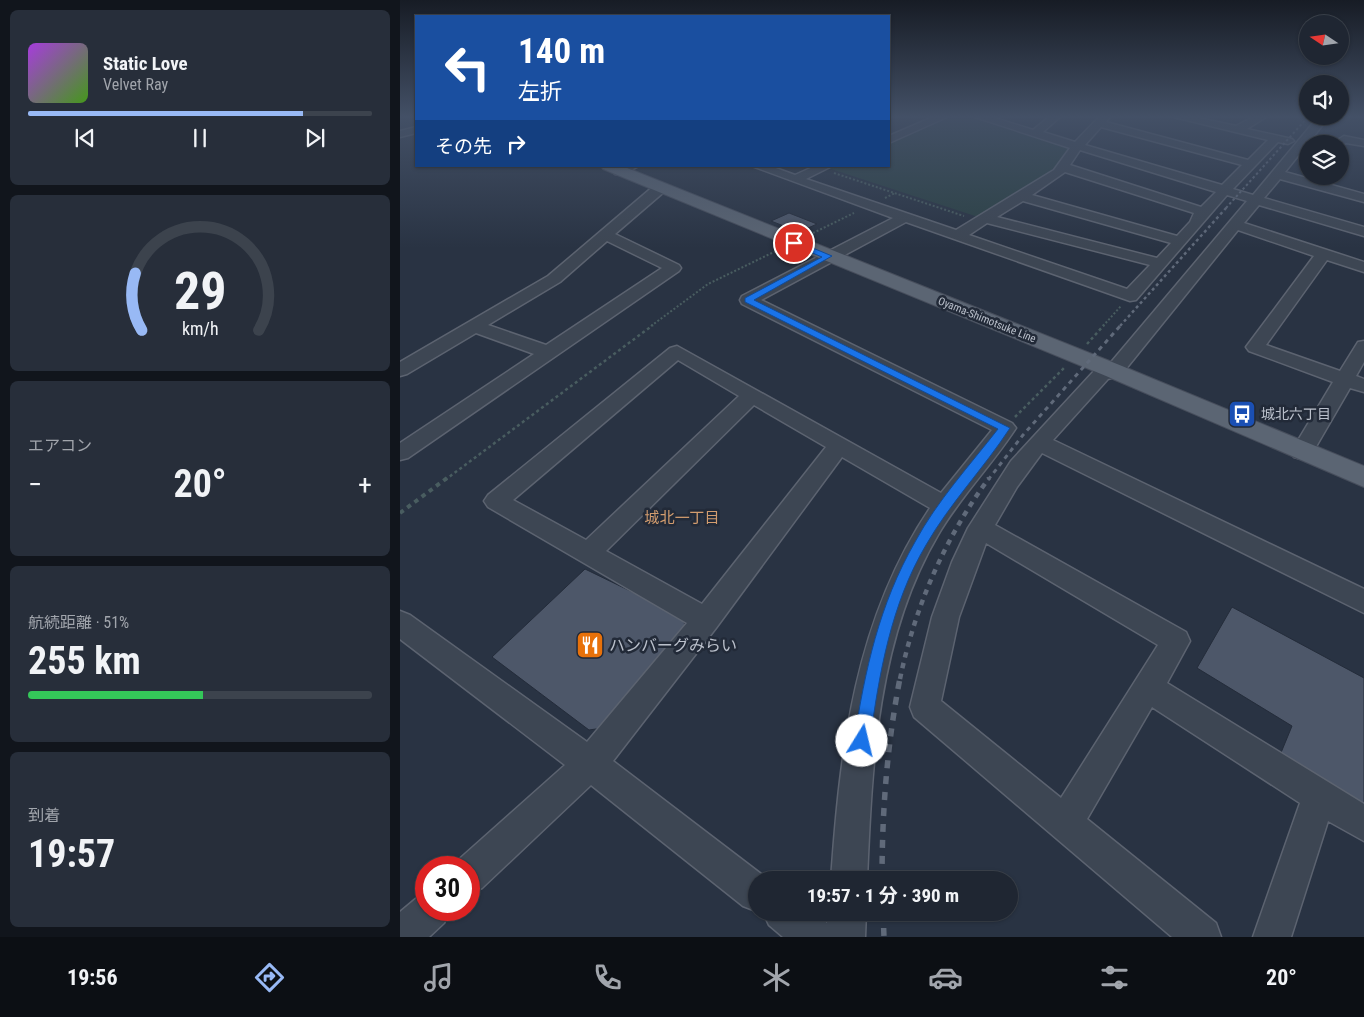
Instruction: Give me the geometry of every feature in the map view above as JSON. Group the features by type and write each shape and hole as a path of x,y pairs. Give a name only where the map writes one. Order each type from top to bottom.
{"main road":[{"name":"Oyama-Shimotsuke Line","path":"620,168 660,188 1114,371 1364,477"}],"street":[{"path":"957,236 1061,170 1067,161"},
{"path":"1126,161 1364,232"},
{"path":"1240,161 1251,164"},
{"path":"761,167 1130,296 1159,262 1197,223 1201,215 1254,161"},
{"path":"1202,937 925,706 947,604 980,528 1009,482 1040,443 1101,375 1114,371 1289,161"},
{"path":"795,179 824,167"},
{"path":"1061,170 1201,215"},
{"path":"1277,174 1361,194"},
{"path":"400,370 554,279 660,188"},
{"path":"1020,196 1180,241"},
{"path":"850,871 854,792 872,673 898,588 920,544 945,506 1005,428 748,300 828,256 905,217"},
{"path":"981,219 1159,262"},
{"path":"1236,226 1364,267"},
{"path":"400,453 673,268 606,235"},
{"path":"1323,254 1254,347 1354,382"},
{"path":"473,326 547,352"},
{"path":"1302,452 1354,382 1364,346"},
{"path":"706,620 496,501 677,352 945,506"},
{"path":"588,554 751,396"},
{"path":"1040,443 1364,602"},
{"path":"480,865 590,764 706,620 838,446"},
{"path":"980,528 1176,641 1065,824"},
{"path":"400,623 590,764 748,887"},
{"path":"1148,688 1364,824"},
{"path":"1272,937 1319,796"},
{"path":"401,937 419,921"},
{"path":"794,921 814,937"},
{"path":"846,937 847,921"}],"path":[{"path":"824,167 895,193 981,219"},
{"path":"400,514 708,284 895,193"}],"green space":[{"path":"890,161 1062,161 1057,168 978,217 828,168 890,167"}],"building":[{"path":"789,213 817,224 799,232 771,221"},
{"name":"ハンバーグみらい","path":"585,569 684,617 685,634 609,727 589,730 492,657"},
{"path":"1232,607 1364,678 1364,813 1278,760 1292,726 1197,668"}],"railway":[{"path":"1226,208 1269,161"},
{"path":"1120,326 1227,207"},
{"path":"988,480 1023,435 1121,325"},
{"path":"900,679 914,625 945,549 989,478"},
{"path":"882,871 886,778 900,678"},
{"path":"883,921 884,937"}],"place":[{"name":"城北六丁目","path":"1242,414"},
{"name":"ハンバーグみらい","path":"590,645"}],"district":[{"name":"城北一丁目","path":"682,518"}],"route":[{"path":"794,243 828,256 748,300 1005,428 945,506 920,544 898,588 872,673 862,741"}]}
